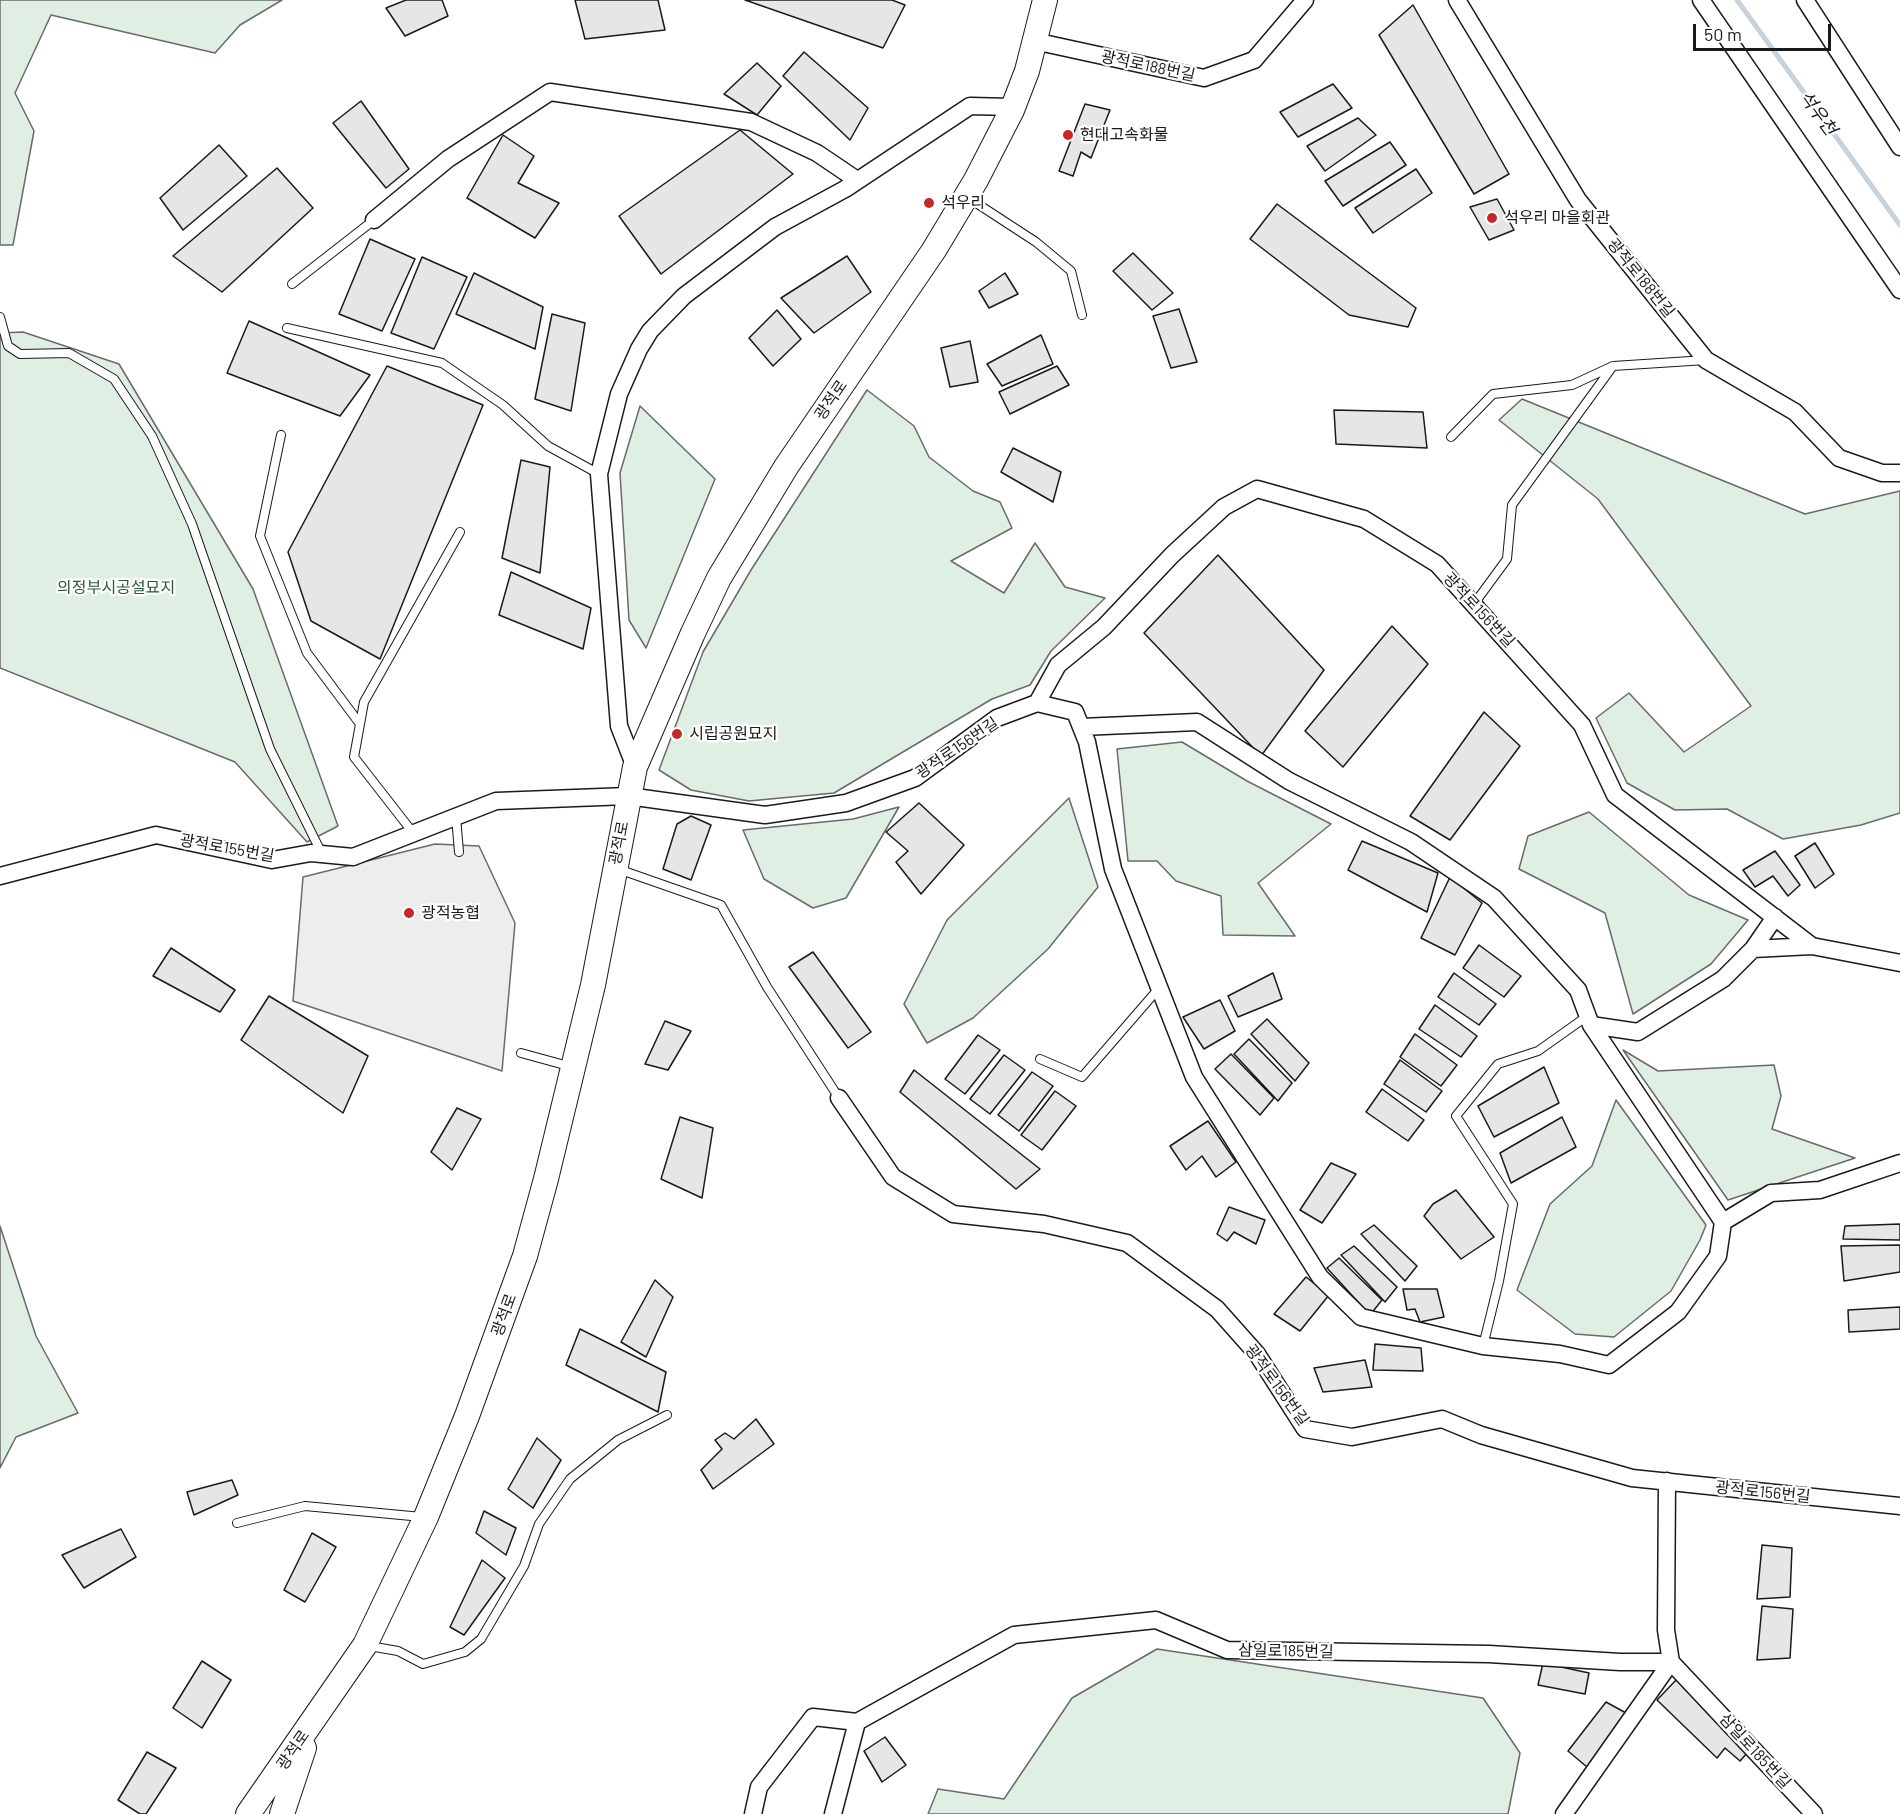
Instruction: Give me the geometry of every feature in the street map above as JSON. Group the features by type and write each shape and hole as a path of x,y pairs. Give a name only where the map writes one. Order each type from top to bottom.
{"main road":[{"name":"광적로","path":"248,1814 365,1646 426,1517 466,1416 525,1256 592,985 635,768 719,578 786,467 934,249 967,196 1013,107 1045,0"},
{"path":"282,1814 312,1722"}],"street":[{"name":"광적로188번길","path":"1034,41 1204,78 1254,60 1305,0"},
{"name":"광적로188번길","path":"1457,0 1578,200 1706,360 1795,412 1839,458 1882,473 1900,473"},
{"path":"1701,0 1900,290"},
{"path":"1805,0 1900,147"},
{"path":"374,220 448,159 549,92 751,122 817,153 857,180"},
{"path":"635,768 619,726 599,474 619,394 639,349 651,331 710,275 775,227 857,180 970,106 1013,107"},
{"name":"광적로156번길","path":"628,796 765,815 846,803 915,778 997,718 1037,703 1058,665 1104,627 1172,555 1224,507 1257,489 1364,519 1437,564 1582,725 1615,795 1812,946 1900,963"},
{"path":"1037,703 1075,712 1081,727 1087,742 1113,869 1194,1077 1320,1277 1361,1317 1483,1346 1560,1354 1609,1365 1678,1312 1718,1256 1723,1222 1589,1021 1578,990 1494,898 1411,842 1289,781 1197,722 1081,727"},
{"name":"광적로155번길","path":"0,876 156,835 272,860 311,853 352,857 496,801 628,796"},
{"path":"1589,1021 1638,1032 1723,979 1753,949 1775,917"},
{"path":"1753,949 1812,946"},
{"name":"광적로156번길","path":"839,1098 892,1177 953,1214 1044,1224 1127,1243 1217,1309 1257,1354 1305,1429 1352,1437 1442,1419 1481,1435 1632,1478 1900,1506"},
{"path":"1723,1222 1771,1194 1820,1190 1900,1163"},
{"path":"1564,1814 1671,1662 1666,1630 1667,1481"},
{"name":"삼일로185번길","path":"857,1722 1014,1635 1156,1620 1227,1650 1489,1654 1620,1662 1671,1662 1814,1814"},
{"path":"753,1814 759,1787 813,1717 857,1722 833,1814"}],"lane":[{"path":"967,196 1036,242 1071,271 1082,315"},
{"path":"292,284 374,220"},
{"path":"0,317 8,346 20,354 69,353 114,379 152,436 192,524 270,749 323,854"},
{"path":"287,328 442,363 503,405 548,446 599,474"},
{"path":"1451,437 1493,394 1572,385 1612,366 1706,360"},
{"path":"1474,604 1507,559 1512,505 1612,366"},
{"path":"281,435 260,536 307,653 360,724"},
{"path":"414,834 354,757 364,702 460,532"},
{"path":"456,817 459,852"},
{"path":"614,868 721,905 766,987 839,1098"},
{"path":"1040,1059 1082,1077 1160,987"},
{"path":"1483,1346 1499,1281 1513,1204 1456,1116 1498,1064 1538,1051 1589,1021"},
{"path":"521,1053 572,1067"},
{"path":"365,1646 398,1651 423,1664 465,1652 481,1639 524,1566 539,1524 570,1479 618,1440 668,1415"},
{"path":"237,1523 305,1506 426,1517"}],"green space":[{"path":"0,0 282,0 240,25 215,53 51,15 15,93 34,131 13,245 0,245"},
{"name":"의정부시공설묘지","path":"23,332 119,364 253,589 338,826 307,842 235,762 0,668 0,333"},
{"path":"867,390 914,426 929,457 973,491 1000,502 1012,528 951,561 1004,593 1035,543 1065,587 1105,598 1051,651 1030,685 992,699 834,793 749,801 691,790 659,770 703,652 751,570"},
{"path":"1522,399 1805,514 1900,491 1900,813 1861,825 1783,839 1727,809 1675,810 1627,783 1596,718 1629,693 1684,752 1751,706 1598,499 1499,420"},
{"path":"640,406 715,479 646,648 629,620 620,473"},
{"path":"1182,742 1247,781 1331,824 1258,883 1295,936 1223,935 1221,896 1176,881 1157,861 1128,861 1117,749"},
{"path":"1069,798 1098,887 1048,949 973,1018 927,1043 904,1004 947,920"},
{"path":"899,807 846,898 813,908 764,879 743,830 853,819"},
{"path":"1589,812 1689,895 1748,920 1711,964 1633,1014 1605,913 1519,869 1528,836"},
{"path":"1623,1050 1658,1071 1774,1065 1781,1096 1772,1129 1855,1158 1728,1200"},
{"path":"1616,1100 1706,1225 1671,1291 1614,1337 1575,1334 1517,1290 1550,1204 1592,1166"},
{"path":"0,1226 36,1336 78,1413 16,1437 0,1468"},
{"path":"1157,1649 1483,1698 1520,1753 1508,1814 928,1814 938,1789 1004,1799 1072,1698"}],"shaded area":[{"path":"435,844 479,846 515,923 502,1071 293,1001 303,877"}],"building":[{"path":"406,0 442,0 448,16 405,36 386,8"},
{"path":"575,0 658,0 665,30 585,39"},
{"path":"745,0 892,0 905,5 883,48"},
{"path":"1413,5 1509,174 1474,194 1379,35"},
{"path":"804,52 868,108 850,140 783,76"},
{"path":"757,63 781,86 757,115 724,94"},
{"path":"1333,84 1352,108 1298,137 1280,112"},
{"path":"361,101 409,169 386,188 333,123"},
{"path":"1085,104 1110,110 1091,158 1081,152 1073,176 1059,171"},
{"path":"1358,118 1376,135 1325,171 1307,146"},
{"path":"740,130 793,174 661,274 619,216"},
{"path":"503,135 534,156 518,183 559,203 535,238 467,198"},
{"path":"1390,142 1406,165 1343,206 1325,181"},
{"path":"219,145 247,176 183,230 160,198"},
{"path":"277,168 313,208 222,292 173,256"},
{"path":"1416,169 1432,193 1373,233 1355,208"},
{"name":"석우리 마을회관","path":"1497,199 1514,230 1489,240 1470,207"},
{"path":"1277,204 1416,308 1408,327 1349,315 1250,239"},
{"path":"370,239 415,259 382,331 339,314"},
{"path":"1133,253 1173,293 1152,310 1113,271"},
{"path":"847,256 871,292 814,333 781,298"},
{"path":"422,257 467,277 434,349 391,333"},
{"path":"474,273 543,307 535,349 456,314"},
{"path":"1005,273 1018,294 989,308 979,291"},
{"path":"1179,309 1197,362 1171,368 1153,316"},
{"path":"777,310 801,339 773,366 749,338"},
{"path":"552,314 585,323 571,411 535,399"},
{"path":"249,321 370,375 340,416 227,373"},
{"path":"1041,335 1053,364 1002,386 987,364"},
{"path":"970,341 978,382 950,387 941,348"},
{"path":"387,366 483,405 380,659 311,621 288,552"},
{"path":"1057,366 1069,385 1010,414 999,392"},
{"path":"1334,410 1423,412 1427,448 1336,444"},
{"path":"1013,448 1061,472 1053,502 1001,472"},
{"path":"521,460 550,467 540,573 502,558"},
{"path":"1218,555 1324,670 1261,756 1144,633"},
{"path":"511,572 591,608 583,649 499,615"},
{"path":"1392,626 1428,664 1343,767 1305,731"},
{"path":"1484,712 1520,746 1450,840 1410,816"},
{"path":"919,803 964,845 921,894 896,862 908,851 886,832"},
{"path":"691,816 711,825 691,880 663,869 677,824"},
{"path":"1362,841 1438,873 1427,912 1348,870"},
{"path":"1815,843 1834,874 1815,888 1795,856"},
{"path":"1775,851 1800,885 1788,896 1773,876 1755,887 1743,870"},
{"path":"1450,877 1482,903 1455,955 1421,938"},
{"path":"1479,945 1521,976 1504,997 1463,968"},
{"path":"171,948 235,990 220,1012 153,976"},
{"path":"813,952 871,1032 848,1048 789,967"},
{"path":"1273,973 1282,999 1238,1017 1228,996"},
{"path":"1454,973 1496,1004 1479,1025 1438,997"},
{"path":"269,996 368,1056 343,1113 241,1040"},
{"path":"1220,1000 1235,1031 1204,1049 1183,1017"},
{"path":"1435,1005 1477,1036 1461,1057 1419,1029"},
{"path":"1267,1019 1309,1063 1295,1081 1251,1034"},
{"path":"665,1021 691,1031 668,1070 645,1064"},
{"path":"1415,1034 1457,1065 1441,1086 1400,1057"},
{"path":"978,1035 1000,1050 965,1094 945,1079"},
{"path":"1249,1039 1292,1083 1278,1101 1234,1054"},
{"path":"1231,1054 1274,1098 1260,1115 1215,1069"},
{"path":"1004,1055 1025,1070 990,1114 970,1099"},
{"path":"1400,1060 1442,1091 1426,1112 1384,1084"},
{"path":"1544,1067 1559,1103 1494,1137 1478,1106"},
{"path":"914,1070 1040,1169 1016,1189 900,1092"},
{"path":"1032,1072 1053,1086 1019,1131 998,1115"},
{"path":"1382,1089 1424,1120 1408,1141 1366,1112"},
{"path":"1055,1091 1076,1106 1042,1150 1021,1135"},
{"path":"457,1108 481,1119 452,1170 431,1152"},
{"path":"680,1117 713,1128 702,1198 661,1179"},
{"path":"1562,1117 1576,1147 1511,1183 1500,1153"},
{"path":"1208,1121 1236,1162 1216,1177 1202,1156 1186,1170 1170,1146"},
{"path":"1331,1163 1356,1174 1322,1223 1300,1210"},
{"path":"1456,1190 1494,1237 1461,1259 1424,1216 1433,1204"},
{"path":"1229,1207 1265,1220 1256,1244 1234,1232 1227,1241 1217,1234"},
{"path":"1900,1224 1900,1240 1843,1239 1845,1226"},
{"path":"1374,1225 1417,1266 1405,1281 1361,1234"},
{"path":"1900,1245 1900,1272 1844,1281 1841,1246"},
{"path":"1354,1246 1397,1287 1385,1302 1341,1255"},
{"path":"1339,1258 1382,1300 1370,1315 1327,1268"},
{"path":"1306,1277 1329,1295 1300,1331 1274,1314"},
{"path":"655,1280 673,1297 646,1357 621,1342"},
{"path":"1403,1289 1437,1289 1444,1317 1420,1322 1415,1309 1407,1310"},
{"path":"1900,1307 1900,1329 1849,1332 1848,1310"},
{"path":"580,1329 666,1372 658,1412 566,1365"},
{"path":"1375,1344 1421,1348 1423,1371 1373,1370"},
{"path":"1365,1360 1372,1387 1323,1392 1314,1368"},
{"path":"756,1419 774,1444 713,1489 701,1470 722,1449 715,1440 725,1433 734,1439"},
{"path":"537,1438 561,1460 533,1508 508,1489"},
{"path":"232,1480 238,1495 194,1515 187,1492"},
{"path":"484,1511 516,1528 506,1555 476,1533"},
{"path":"121,1529 136,1557 84,1588 62,1555"},
{"path":"312,1533 336,1547 305,1602 284,1590"},
{"path":"1762,1545 1792,1548 1790,1597 1757,1599"},
{"path":"482,1560 505,1578 464,1635 450,1627"},
{"path":"1762,1606 1793,1609 1790,1658 1757,1660"},
{"path":"202,1661 231,1680 202,1728 173,1708"},
{"path":"1543,1663 1589,1673 1585,1694 1538,1685"},
{"path":"1677,1679 1748,1752 1740,1761 1725,1748 1717,1758 1657,1700"},
{"path":"1606,1702 1626,1713 1587,1767 1568,1751"},
{"path":"885,1737 906,1765 882,1782 864,1751"},
{"path":"147,1752 176,1768 146,1814 140,1814 118,1800"}],"waterway":[{"name":"석우천","path":"1737,0 1900,225"}],"place":[{"name":"현대고속화물","path":"1068,135"},
{"name":"석우리","path":"929,203"},
{"name":"석우리 마을회관","path":"1492,218"},
{"name":"시립공원묘지","path":"677,734"},
{"name":"광적농협","path":"409,913"}]}
